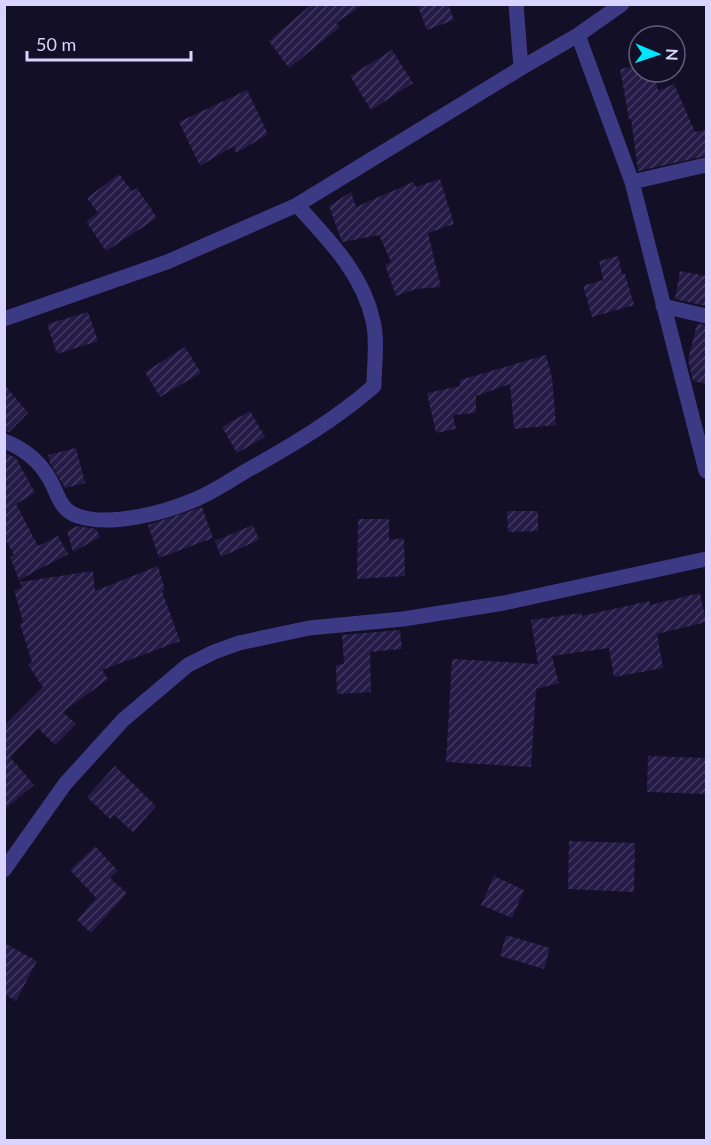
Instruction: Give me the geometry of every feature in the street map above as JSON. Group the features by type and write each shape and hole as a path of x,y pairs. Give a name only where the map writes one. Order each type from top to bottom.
{"street":[{"path":"516,4 520,68"},
{"path":"4,319 167,262 297,205 578,35 622,4"},
{"path":"578,35 632,182 706,471"},
{"path":"632,182 706,165"},
{"path":"4,441 16,445 35,460 50,479 57,498 66,509 78,516 109,520 144,516 196,500 310,435 362,397 374,386 374,322 368,302 343,256 297,205"},
{"path":"663,306 706,316"},
{"path":"4,870 66,784 123,720 188,664 214,652 239,643 309,628 403,619 504,603 706,559"}],"building":[{"path":"312,4 364,4 336,23 340,27 289,68 269,41"},
{"path":"417,4 448,4 454,20 427,30"},
{"path":"392,50 413,83 371,110 350,76"},
{"path":"627,68 627,84 657,84 658,91 674,84 695,132 706,130 706,156 638,171 631,119 629,119 620,69"},
{"path":"247,90 268,134 236,153 234,146 200,166 179,122"},
{"path":"119,174 132,191 137,188 157,218 106,251 86,221 98,213 87,198"},
{"path":"440,179 454,224 428,233 441,287 416,289 396,296 385,265 391,262 379,235 342,242 329,206 351,192 356,207 413,182 416,187"},
{"path":"618,256 634,305 592,317 583,286 603,280 599,261"},
{"path":"680,271 706,276 706,306 675,299"},
{"path":"88,312 98,341 57,354 47,324"},
{"path":"697,324 706,325 706,384 693,381 688,360"},
{"path":"185,347 201,373 160,397 145,372"},
{"path":"546,355 552,378 556,425 514,429 510,384 476,396 476,413 453,415 456,429 436,433 427,393 460,386 460,380"},
{"path":"4,384 28,413 9,432 4,431"},
{"path":"250,411 265,437 237,453 222,427"},
{"path":"76,448 85,483 65,488 50,463 48,455"},
{"path":"4,452 16,458 35,493 16,504 38,546 58,536 68,554 19,580 10,557 14,555 4,537"},
{"path":"202,507 213,538 159,558 148,525"},
{"path":"507,511 538,511 538,531 508,532"},
{"path":"358,519 389,519 389,540 404,538 405,576 357,579"},
{"path":"253,525 259,540 221,557 215,541"},
{"path":"77,526 96,529 100,537 73,552 67,531"},
{"path":"158,566 165,590 162,591 180,641 102,670 108,679 63,712 76,724 55,745 38,728 10,757 34,785 4,810 4,726 43,687 28,665 32,662 20,624 23,622 14,590 22,588 20,582 93,571 95,591"},
{"path":"700,593 706,622 657,634 663,668 614,677 609,648 552,656 559,683 536,689 531,767 446,762 452,659 538,664 531,620 581,613 582,616 649,601 650,605"},
{"path":"400,630 402,649 370,652 371,692 337,694 336,665 344,664 342,635"},
{"path":"648,756 706,758 706,794 647,792"},
{"path":"115,766 156,806 133,832 114,815 110,819 87,797"},
{"path":"569,841 635,843 634,892 568,889"},
{"path":"95,846 118,871 110,878 127,893 91,933 77,920 96,898 70,870"},
{"path":"494,876 524,890 512,918 481,905"},
{"path":"506,935 550,948 544,969 500,956"},
{"path":"4,943 37,961 16,1001 4,994"}]}
